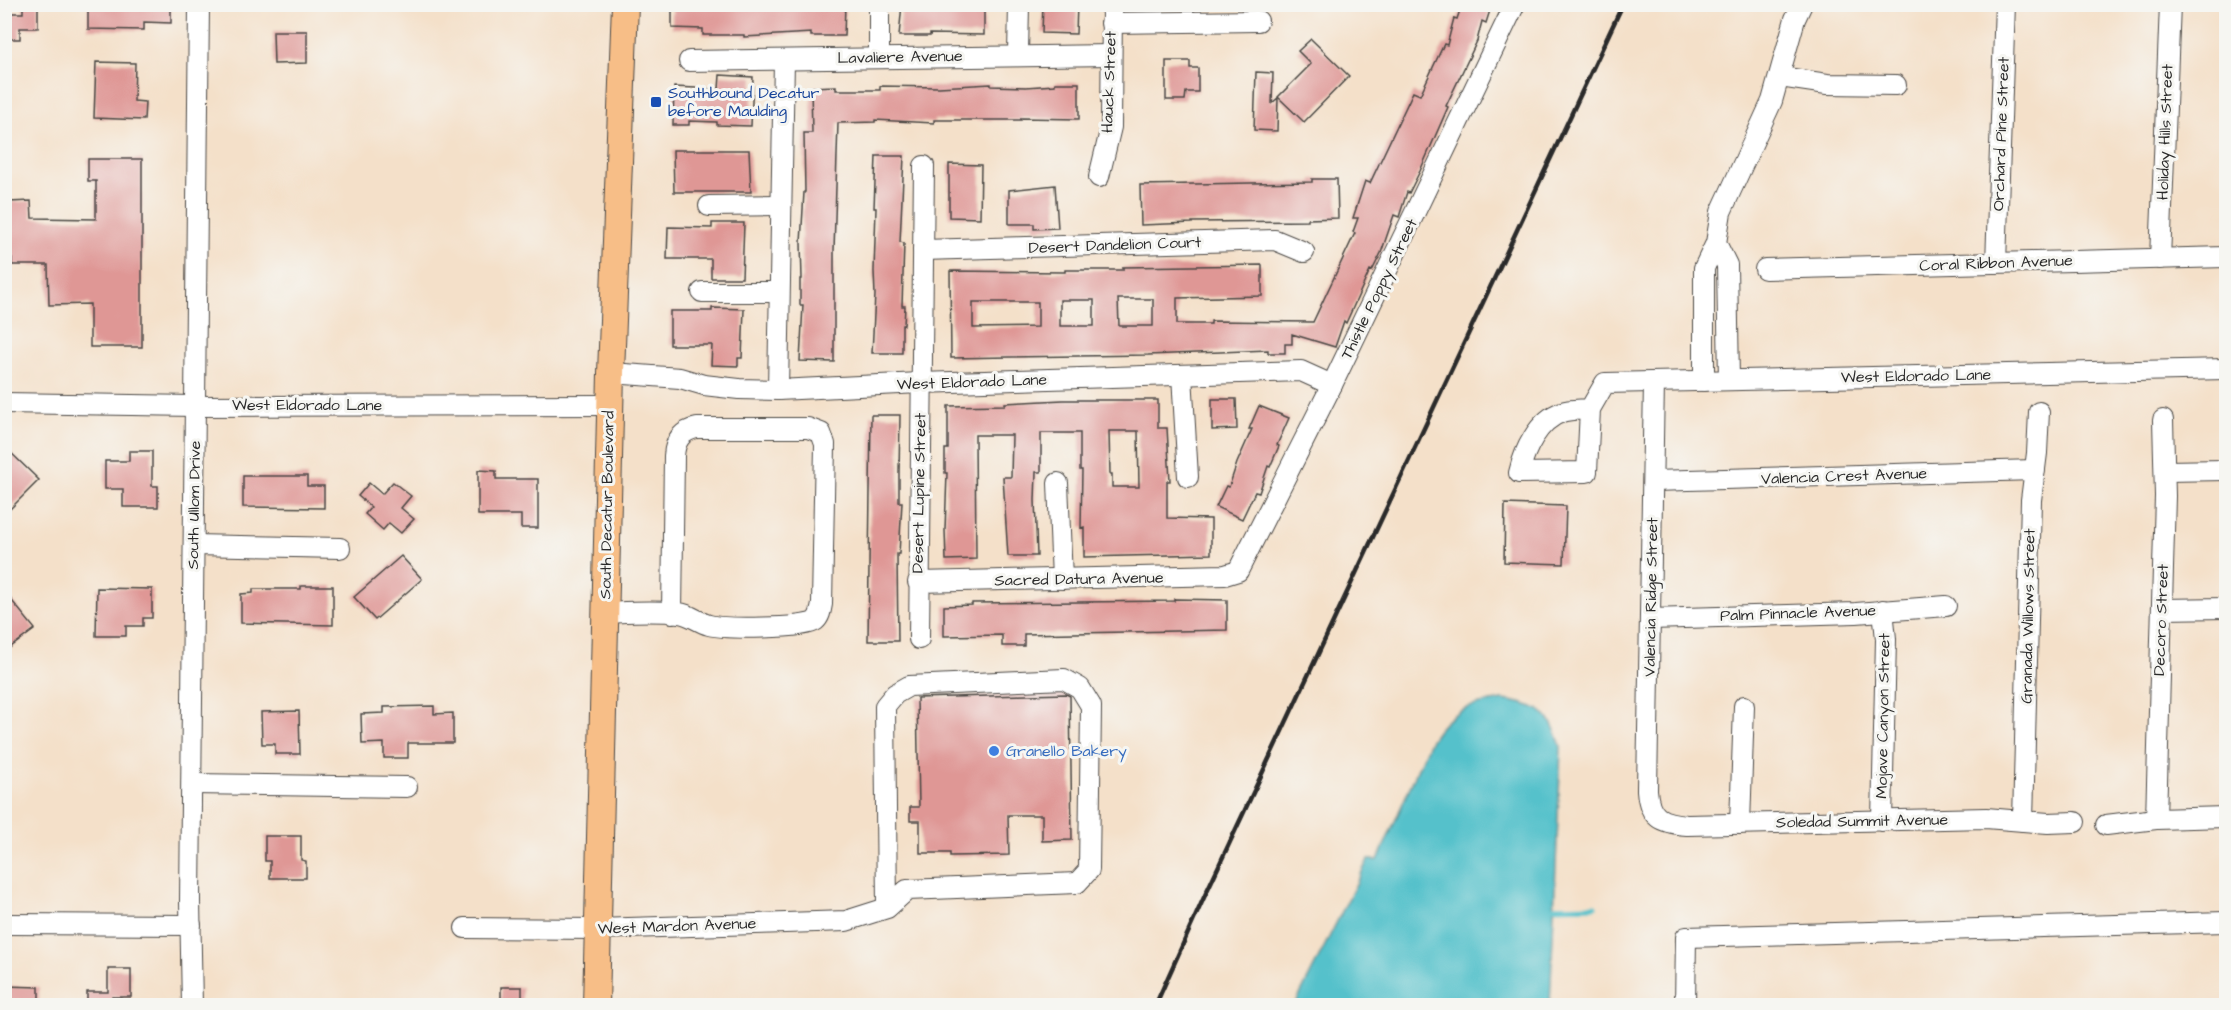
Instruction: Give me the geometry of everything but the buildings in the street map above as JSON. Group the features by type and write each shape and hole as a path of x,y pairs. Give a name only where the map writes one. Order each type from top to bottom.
{"main road":[{"name":"South Decatur Boulevard","path":"596,1005 610,405 625,4"}],"street":[{"name":"South Ullom Drive","path":"192,1005 199,4"},
{"path":"879,4 879,58"},
{"path":"1018,55 1019,4"},
{"name":"Thistle Poppy Street","path":"1238,571 1332,385 1515,4"},
{"path":"1704,381 1704,268 1716,243 1720,212 1772,101 1795,20 1802,4"},
{"name":"Orchard Pine Street","path":"1996,263 2005,4"},
{"name":"Holiday Hills Street","path":"2160,259 2170,4"},
{"name":"Hauck Street","path":"1099,177 1111,127 1112,14 1258,21"},
{"name":"Lavaliere Avenue","path":"689,61 1111,55"},
{"path":"778,390 784,60"},
{"path":"1780,77 1827,84 1896,85"},
{"name":"Desert Lupine Street","path":"919,639 924,166"},
{"path":"709,206 781,206"},
{"name":"Desert Dandelion Court","path":"923,250 1275,240 1304,252"},
{"path":"1716,243 1727,265 1729,380"},
{"name":"Coral Ribbon Avenue","path":"1765,269 2226,257"},
{"path":"702,292 779,292"},
{"path":"1704,303 1727,302"},
{"name":"West Eldorado Lane","path":"1590,409 1605,383 2226,369"},
{"name":"West Eldorado Lane","path":"611,373 680,378 704,385 739,389 778,390 920,383 1301,371 1332,385"},
{"path":"1182,375 1188,477"},
{"name":"Valencia Ridge Street","path":"1652,813 1648,804 1647,790 1654,382"},
{"name":"West Eldorado Lane","path":"4,403 610,405"},
{"name":"Granada Willows Street","path":"2023,821 2031,500 2039,412"},
{"name":"Decoro Street","path":"2156,819 2162,609 2163,420"},
{"path":"605,613 672,613 680,613 707,625 720,627 794,626 815,621 820,614 822,604 825,444 821,434 816,430 797,427 697,428 684,433 676,441 672,613"},
{"name":"Valencia Crest Avenue","path":"1653,481 2035,470"},
{"path":"2164,471 2226,470"},
{"path":"1058,483 1062,579"},
{"path":"194,545 340,548"},
{"name":"Sacred Datura Avenue","path":"918,582 1225,575 1238,571"},
{"name":"Palm Pinnacle Avenue","path":"1650,619 1856,613 1946,606"},
{"path":"2162,609 2226,608"},
{"name":"Mojave Canyon Street","path":"1882,821 1886,639 1883,610"},
{"path":"1064,679 1080,688 1091,706 1089,870 1077,883 907,890 887,908 885,706 894,694 909,686 1064,679"},
{"path":"1740,824 1744,706"},
{"path":"192,784 406,787"},
{"name":"Soledad Summit Avenue","path":"1652,813 1668,824 1986,818 2075,822"},
{"path":"2106,825 2156,819 2226,818"},
{"name":"West Mardon Avenue","path":"465,928 597,929 846,921 887,908"},
{"path":"1685,1005 1686,937 2226,922"},
{"path":"4,924 191,925"}],"water":[{"path":"1503,700 1525,704 1541,712 1553,725 1561,747 1550,1005 1295,1005 1368,860 1378,860 1430,741 1445,722 1460,711 1479,704"}],"waterway":[{"path":"1549,907 1595,906"}],"railway":[{"path":"1155,1006 1623,4"}],"place":[{"name":"Southbound Decatur before Maulding","path":"656,102"},
{"name":"Granello Bakery","path":"994,751"}]}
